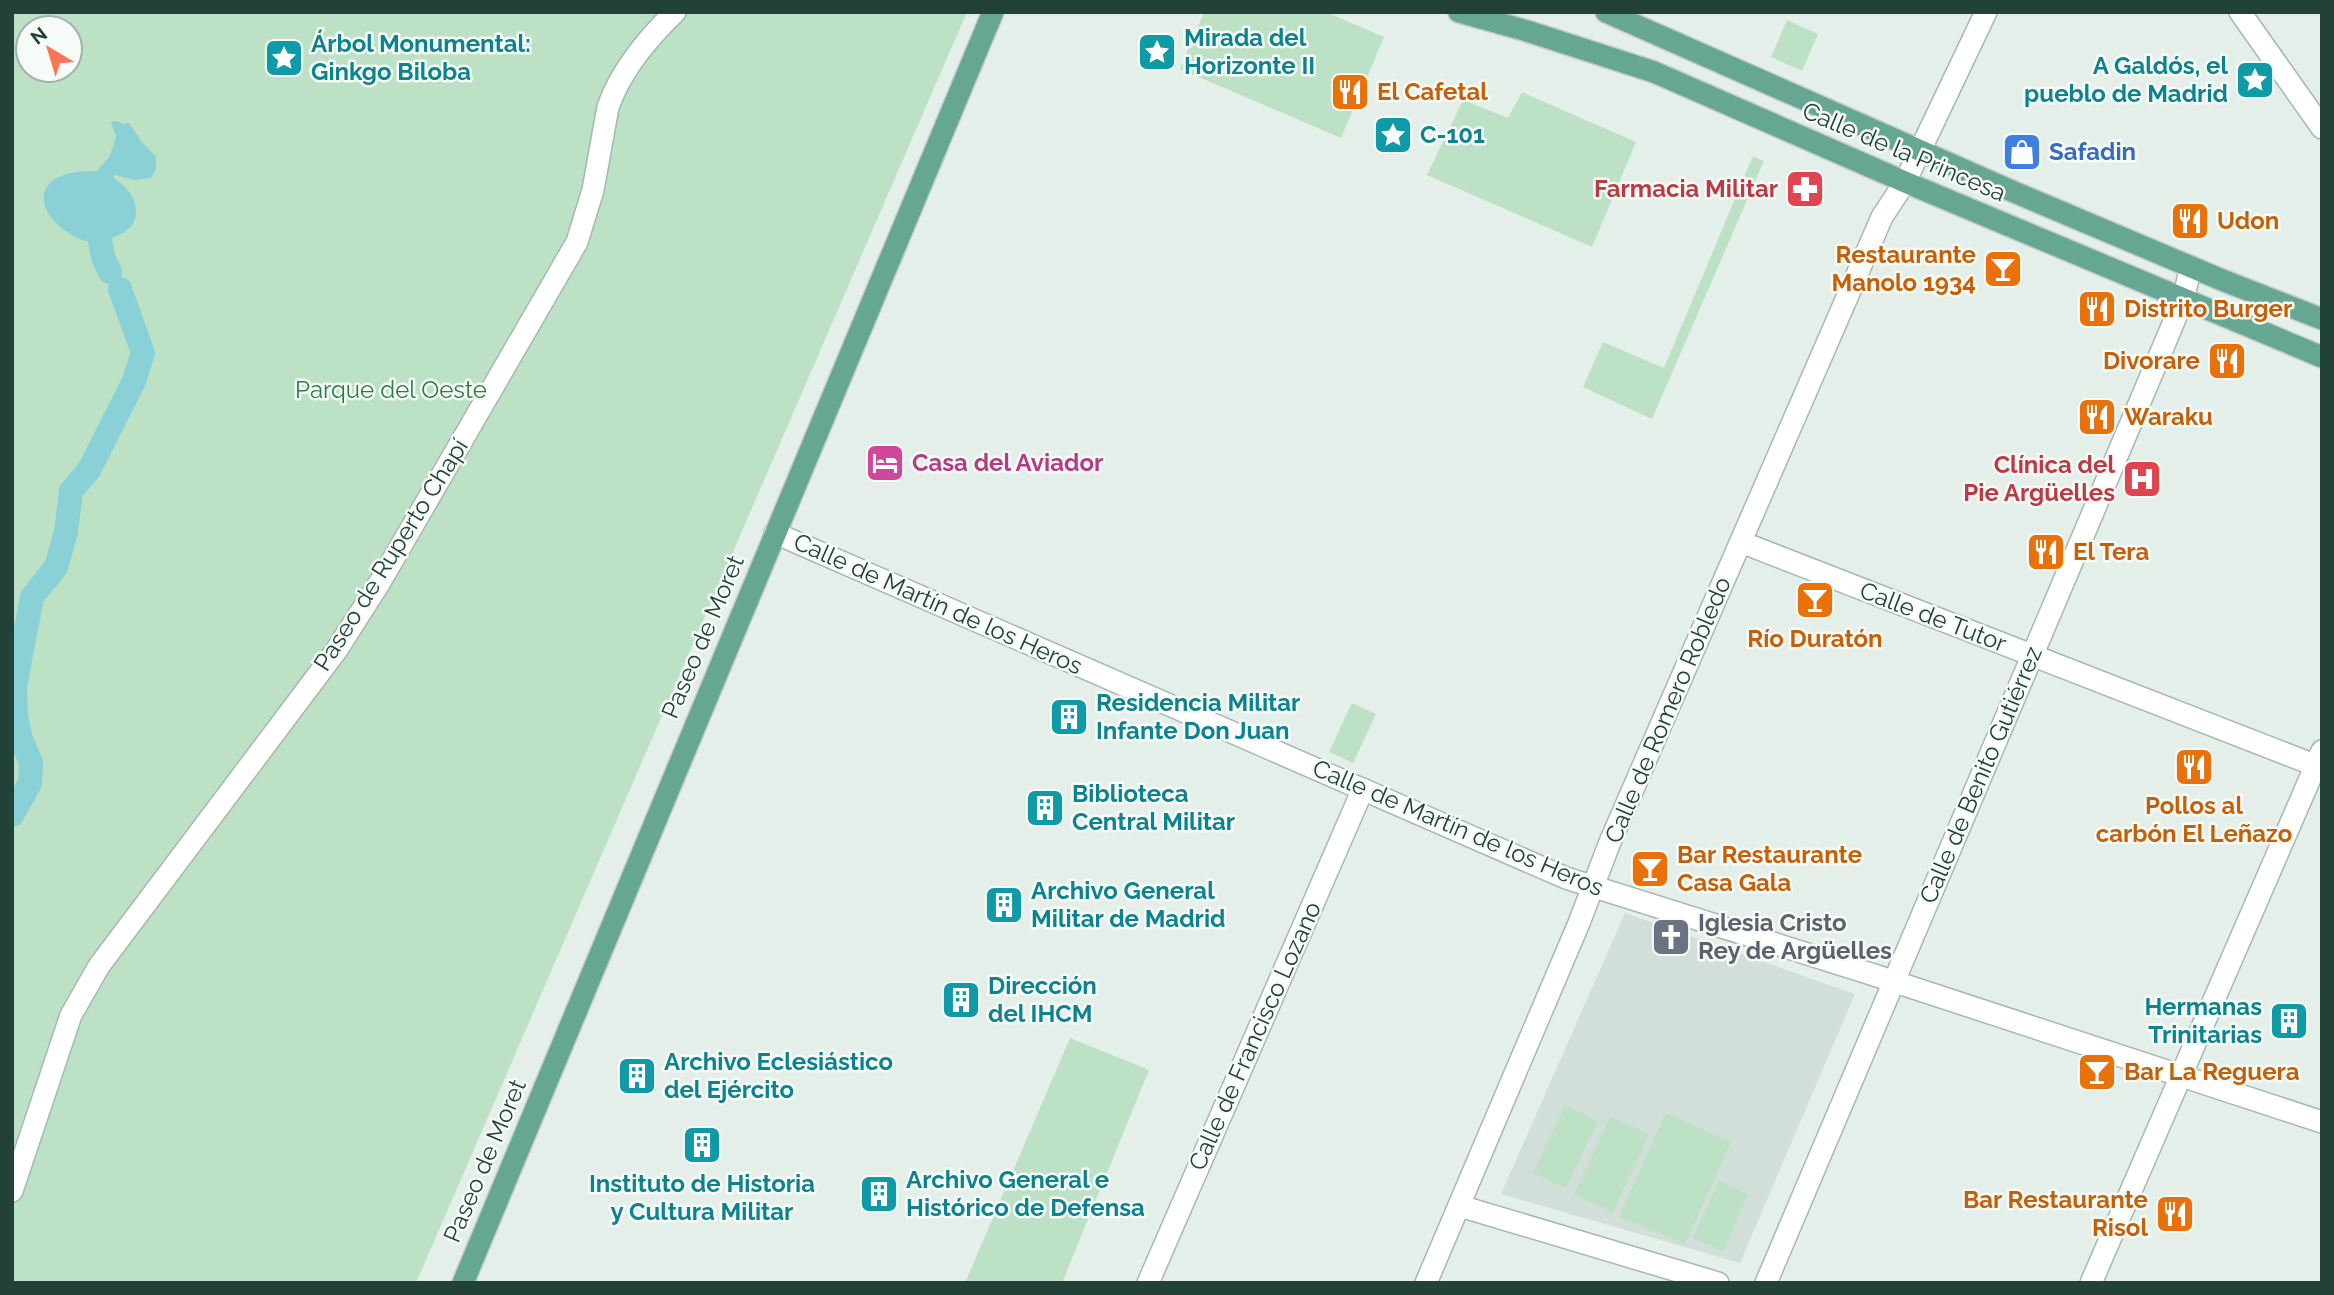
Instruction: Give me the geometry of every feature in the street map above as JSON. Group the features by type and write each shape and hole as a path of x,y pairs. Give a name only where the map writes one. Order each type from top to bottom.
{"main road":[{"name":"Paseo de Moret","path":"464,1282 993,12"},
{"name":"Calle de la Princesa","path":"1459,12 1654,72 1905,182 2322,357"},
{"name":"Calle de la Princesa","path":"1606,12 1922,149 2014,192 2190,267 2322,319"}],"street":[{"name":"Paseo de Ruperto Chapí","path":"12,1191 71,1015 99,966 336,651 380,582 577,242 589,209 613,92 622,75 675,12"},
{"name":"Calle de Romero Robledo","path":"1426,1283 1610,842 1882,217 1922,149 1986,12"},
{"path":"2240,12 2322,128"},
{"name":"Calle de Benito Gutiérrez","path":"1766,1283 2183,299 2190,267"},
{"name":"Calle de Martín de los Heros","path":"775,533 1566,878 2322,1122"},
{"name":"Calle de Tutor","path":"1741,542 2032,655 2320,762"},
{"path":"2091,1283 2320,762"},
{"name":"Calle de Francisco Lozano","path":"1148,1283 1363,789"},
{"path":"1460,1206 1718,1283"}],"shaded area":[{"path":"1625,913 1855,994 1740,1263 1501,1194"}],"green space":[{"name":"Parque del Oeste","path":"12,12 967,12 416,1283 12,1283"},
{"path":"1204,12 1326,12 1384,37 1341,138 1180,69"},
{"path":"1787,20 1818,34 1802,71 1771,57"},
{"path":"1522,92 1636,142 1592,247 1427,175 1463,100 1508,118"},
{"path":"1753,156 1764,161 1652,419 1583,387 1603,342 1664,368"},
{"path":"1352,703 1376,714 1353,763 1329,752"},
{"path":"1070,1038 1149,1070 1062,1283 965,1283"},
{"path":"1565,1105 1598,1121 1566,1188 1533,1173"},
{"path":"1666,1113 1731,1142 1685,1244 1619,1217"},
{"path":"1610,1117 1649,1134 1613,1212 1574,1195"},
{"path":"1719,1181 1748,1194 1723,1251 1693,1238"}],"water":[{"path":"111,122 129,123 156,157 156,168 151,178 135,180 115,175 113,177 125,187 134,203 136,214 132,225 115,237 105,240 82,240 53,220 44,201 45,191 51,182 61,176 97,171 110,156 116,137"}],"waterway":[{"path":"100,240 103,257 110,272"},
{"path":"12,815 30,783 31,762 21,740 16,717 15,686 32,597 56,567 66,532 71,491 89,470 134,381 143,353 120,289"}],"place":[{"name":"Mirada del Horizonte II","path":"1157,52"},
{"name":"Árbol Monumental: Ginkgo Biloba","path":"284,58"},
{"name":"A Galdós, el pueblo de Madrid","path":"2255,80"},
{"name":"El Cafetal","path":"1350,92"},
{"name":"C-101","path":"1393,135"},
{"name":"Safadin","path":"2022,152"},
{"name":"Farmacia Militar","path":"1805,189"},
{"name":"Udon","path":"2190,221"},
{"name":"Restaurante Manolo 1934","path":"2003,269"},
{"name":"Distrito Burger","path":"2097,309"},
{"name":"Divorare","path":"2227,361"},
{"name":"Waraku","path":"2097,417"},
{"name":"Casa del Aviador","path":"885,463"},
{"name":"Clínica del Pie Argüelles","path":"2142,479"},
{"name":"El Tera","path":"2046,552"},
{"name":"Río Duratón","path":"1815,600"},
{"name":"Residencia Militar Infante Don Juan","path":"1069,717"},
{"name":"Pollos al carbón El Leñazo","path":"2194,767"},
{"name":"Biblioteca Central Militar","path":"1045,808"},
{"name":"Bar Restaurante Casa Gala","path":"1650,869"},
{"name":"Archivo General Militar de Madrid","path":"1004,905"},
{"name":"Iglesia Cristo Rey de Argüelles","path":"1671,937"},
{"name":"Dirección del IHCM","path":"961,1000"},
{"name":"Hermanas Trinitarias","path":"2289,1021"},
{"name":"Bar La Reguera","path":"2097,1072"},
{"name":"Archivo Eclesiástico del Ejército","path":"637,1076"},
{"name":"Instituto de Historia y Cultura Militar","path":"702,1145"},
{"name":"Archivo General e Histórico de Defensa","path":"879,1194"},
{"name":"Bar Restaurante Risol","path":"2175,1214"}]}
